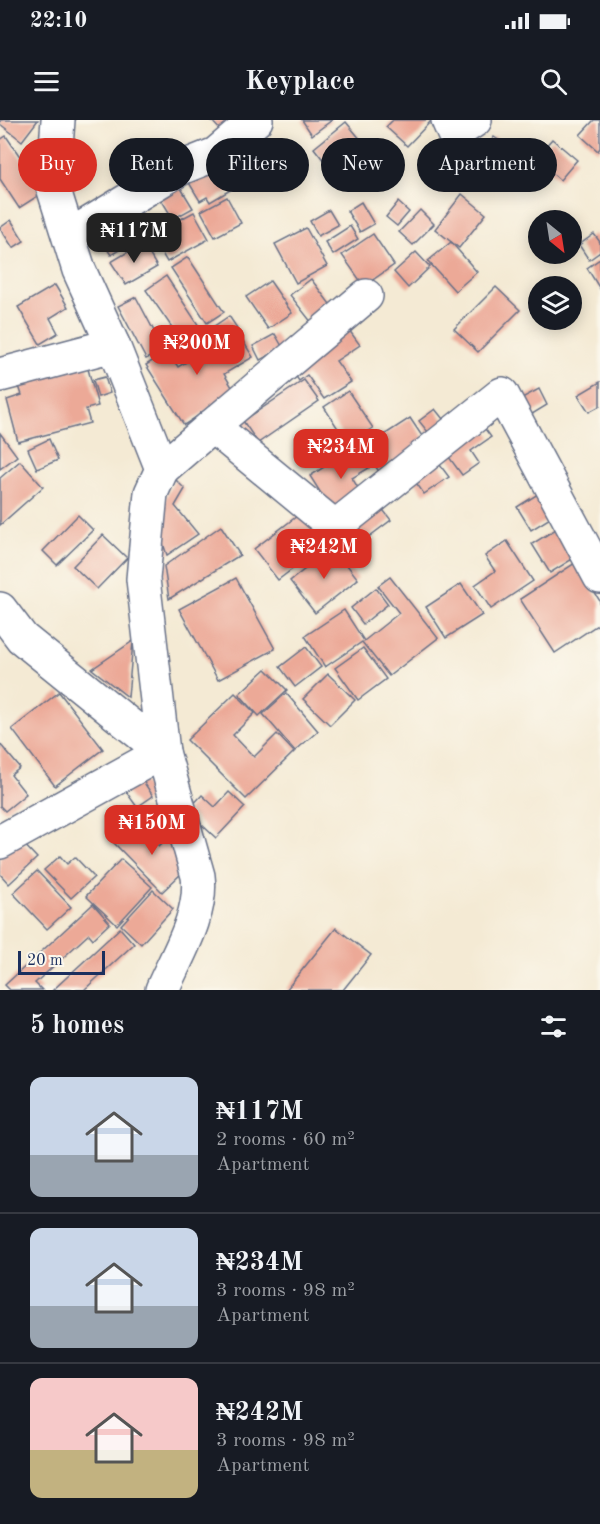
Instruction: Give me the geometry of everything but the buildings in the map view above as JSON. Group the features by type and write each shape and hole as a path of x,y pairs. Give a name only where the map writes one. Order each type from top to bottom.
{"street":[{"path":"58,120 53,187 79,270 113,345 162,469"},
{"path":"69,236 181,168 216,154 256,120"},
{"path":"448,120 454,134 475,120"},
{"path":"162,990 195,913 200,893 198,876 163,752 143,579 151,493 162,469 366,297"},
{"path":"0,375 113,345"},
{"path":"212,426 336,527 502,394 600,577"},
{"path":"0,609 22,638 163,752"},
{"path":"0,842 163,752"}]}
